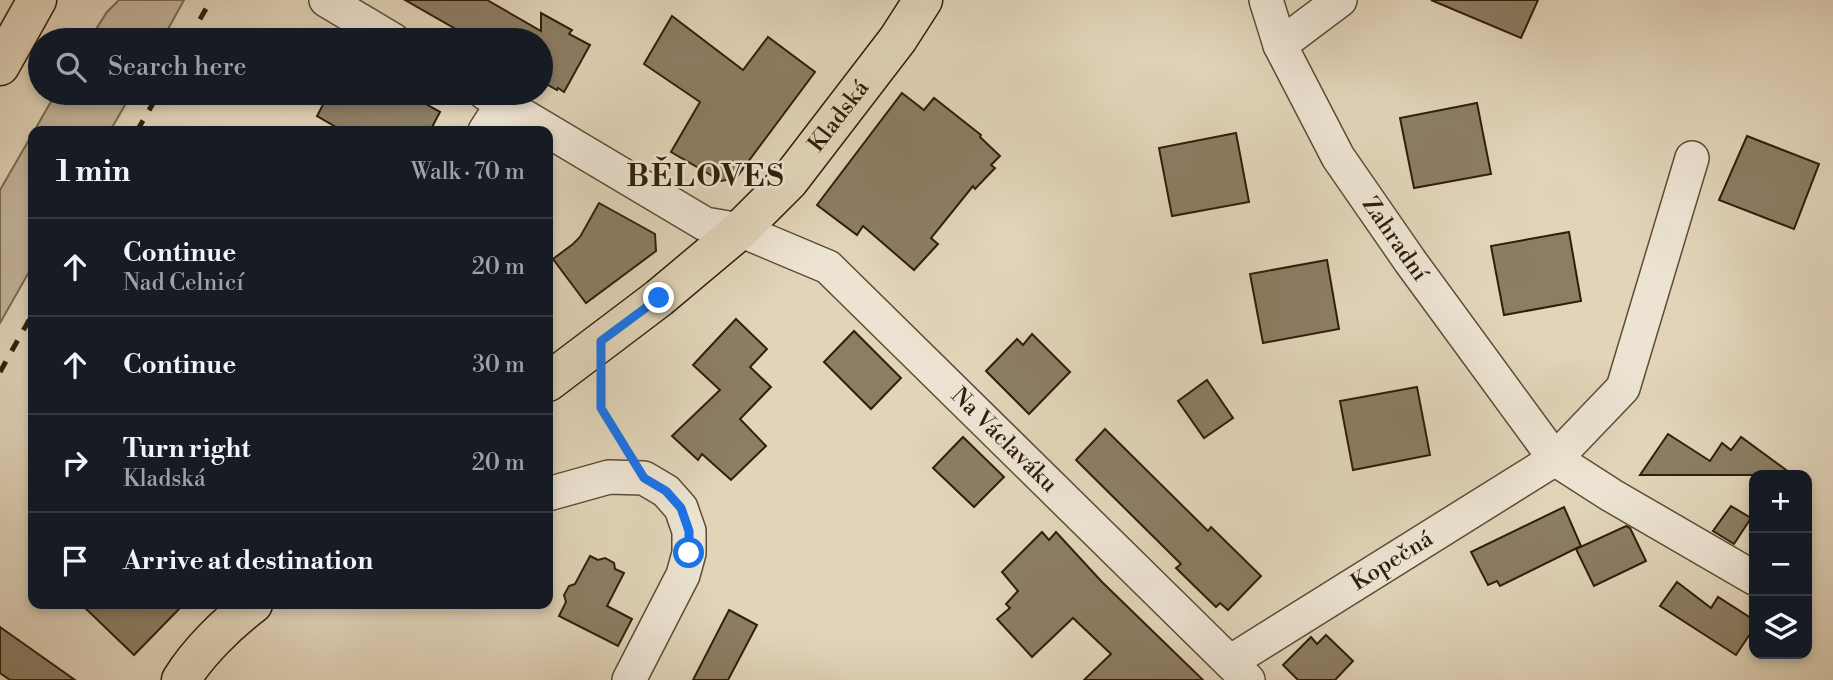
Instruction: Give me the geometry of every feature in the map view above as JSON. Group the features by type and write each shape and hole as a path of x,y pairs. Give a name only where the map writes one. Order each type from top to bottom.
{"main road":[{"path":"0,66 37,0"},
{"name":"Kladská","path":"553,378 659,298 740,230 789,181 898,39 923,0"},
{"path":"181,680 192,662 242,609"}],"street":[{"path":"326,0 373,28"},
{"name":"Zahradní","path":"1266,0 1279,45 1338,157 1410,261 1555,459"},
{"path":"1279,45 1340,0"},
{"path":"486,126 492,105"},
{"name":"Na Václaváku","path":"506,105 541,126"},
{"name":"Na Václaváku","path":"553,134 705,225 740,230 828,267 1239,671"},
{"name":"Kopečná","path":"1239,671 1555,459 1623,388 1692,158"},
{"path":"1555,459 1611,495 1749,575"},
{"path":"553,493 609,477 644,478 666,491 681,508 689,531 689,553 683,575 629,680"}],"path":[{"path":"601,341 601,408 644,478"}],"shaded area":[{"path":"119,0 184,0 169,28 97,28"},
{"path":"49,105 125,105 113,126 37,126"},
{"path":"28,142 28,274 0,323 0,190"}],"building":[{"path":"405,0 487,0 536,28 454,28"},
{"path":"1431,0 1538,0 1521,38"},
{"path":"541,13 572,30 569,34 590,45 564,92 558,88 553,88 553,28 541,28"},
{"path":"672,16 743,70 768,37 815,72 736,178 721,181 671,152 700,102 644,64"},
{"path":"902,93 924,110 934,98 981,135 1000,156 991,165 995,168 975,189 973,186 931,238 938,244 914,270 863,226 857,235 817,205"},
{"path":"1477,103 1491,174 1414,188 1400,118"},
{"path":"323,105 427,105 440,112 433,126 334,126 317,116"},
{"path":"1236,133 1249,202 1172,216 1159,148"},
{"path":"1747,136 1819,164 1794,229 1719,200"},
{"path":"599,203 655,234 656,251 586,303 553,259 580,237"},
{"path":"1569,232 1581,301 1504,315 1491,246"},
{"path":"1327,260 1339,329 1263,343 1250,274"},
{"path":"736,319 767,349 750,367 771,387 740,419 766,446 731,480 702,454 698,460 672,436 720,390 693,365"},
{"path":"854,331 901,378 871,409 824,362"},
{"path":"1032,334 1070,372 1029,414 986,371 1017,339 1023,345"},
{"path":"1207,380 1233,418 1204,438 1178,401"},
{"path":"1417,387 1430,455 1353,470 1340,401"},
{"path":"1105,429 1208,531 1211,527 1261,576 1228,610 1220,603 1216,607 1176,568 1181,564 1076,460"},
{"path":"1668,434 1710,461 1722,443 1731,450 1741,437 1786,470 1749,470 1749,475 1640,475"},
{"path":"963,437 1004,477 974,507 933,468"},
{"path":"1731,506 1749,517 1734,544 1713,531"},
{"path":"1564,507 1581,546 1500,586 1497,581 1488,585 1471,552"},
{"path":"1626,526 1630,528 1646,561 1594,586 1576,549"},
{"path":"1042,532 1049,540 1056,532 1102,582 1203,680 1084,680 1111,654 1073,618 1032,657 997,619 1010,608 1006,604 1018,591 1002,572"},
{"path":"590,556 598,560 605,558 614,563 615,569 624,573 607,606 632,619 618,646 559,616 566,602 564,595 569,586 575,584"},
{"path":"1677,582 1711,608 1718,597 1749,617 1749,636 1736,655 1660,606"},
{"path":"86,609 179,609 134,655"},
{"path":"729,610 757,625 728,680 693,680"},
{"path":"0,627 75,680 10,680 0,673"},
{"path":"1326,635 1353,661 1335,680 1298,680 1283,665 1311,637 1317,644"}],"railway":[{"path":"195,28 211,0"},
{"path":"140,126 152,105"},
{"path":"0,372 28,322"}],"district":[{"name":"BĚLOVES","path":"706,177"}],"route":[{"path":"659,298 601,341 601,408 644,478 666,491 681,508 689,531 689,553"}]}
